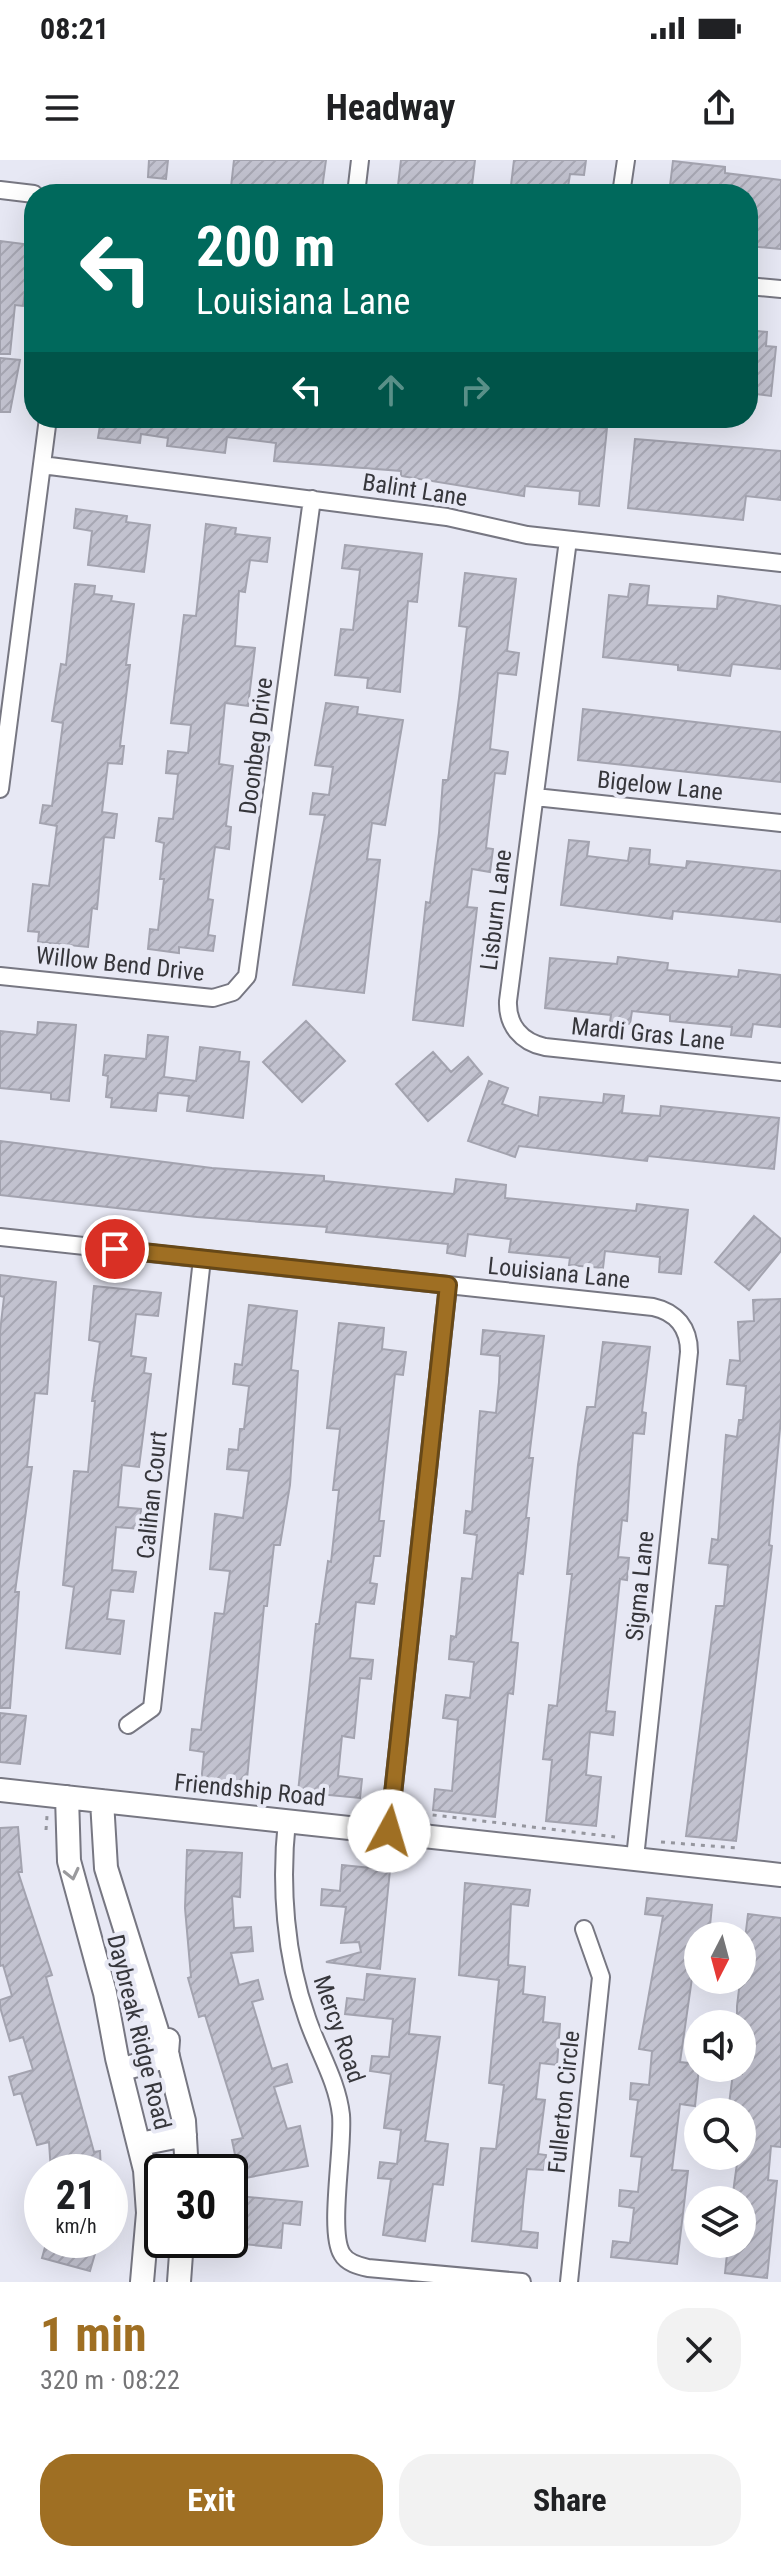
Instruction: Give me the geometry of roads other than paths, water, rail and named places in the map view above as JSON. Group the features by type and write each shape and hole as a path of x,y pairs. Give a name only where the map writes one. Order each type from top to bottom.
{"street":[{"path":"357,184 360,160"},
{"path":"622,184 626,160"},
{"path":"0,190 24,193"},
{"path":"758,287 781,289"},
{"path":"0,789 47,428"},
{"name":"Balint Lane","path":"42,465 447,517 512,533 781,563"},
{"name":"Doonbeg Drive","path":"233,992 247,976 252,962 312,499"},
{"name":"Lisburn Lane","path":"515,1029 508,1001 568,540"},
{"name":"Bigelow Lane","path":"535,797 781,823"},
{"name":"Willow Bend Drive","path":"0,976 206,998 233,992"},
{"name":"Mardi Gras Lane","path":"515,1029 525,1039 545,1047 781,1072"},
{"name":"Louisiana Lane","path":"0,1237 653,1307 670,1313 680,1322"},
{"name":"Calihan Court","path":"128,1725 152,1708 202,1259"},
{"path":"389,1831 448,1285"},
{"name":"Sigma Lane","path":"635,1858 689,1352 688,1339 680,1322"},
{"name":"Friendship Road","path":"0,1790 781,1875"},
{"name":"Daybreak Ridge Road","path":"67,1797 69,1861 105,1993 120,2070 140,2144 147,2191 142,2282"},
{"name":"Daybreak Ridge Road","path":"102,1801 106,1868 157,2031 158,2047 168,2055 180,2095 186,2154"},
{"name":"Mercy Road","path":"287,1820 285,1901 290,1954 307,2018 335,2083 341,2116 336,2230 341,2253 353,2263 368,2268 522,2282"},
{"name":"Fullerton Circle","path":"569,2282 601,1977 584,1929"},
{"path":"120,2070 168,2055"},
{"path":"140,2144 185,2135"},
{"path":"179,2282 181,2258"}]}
